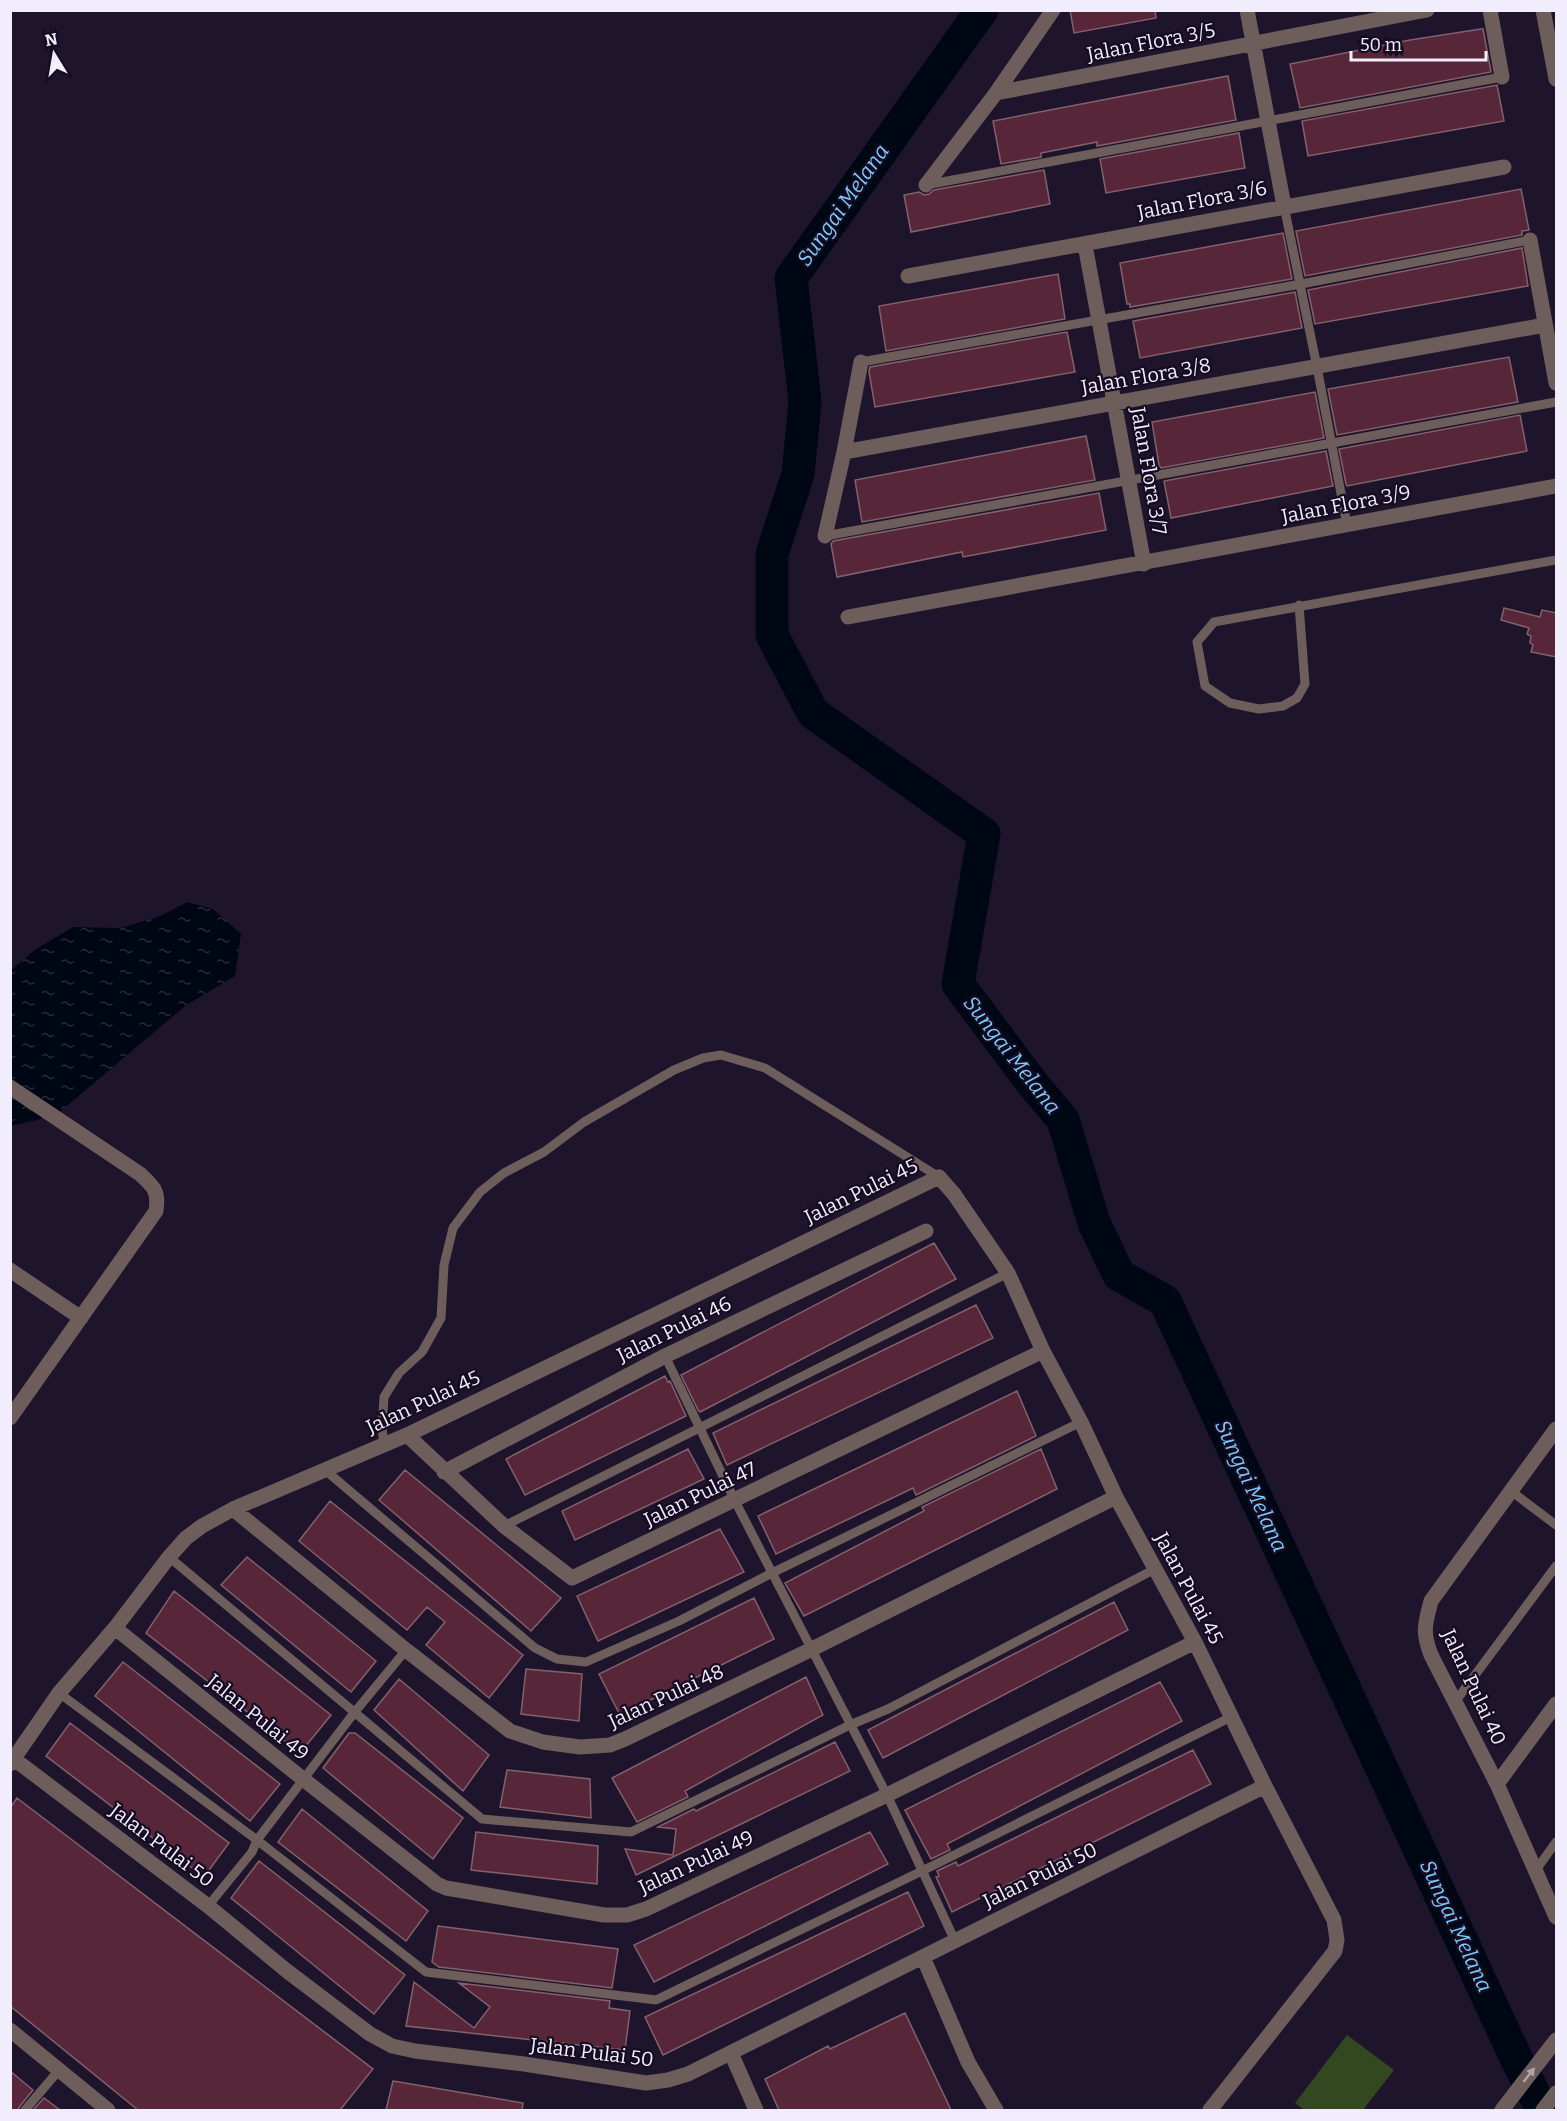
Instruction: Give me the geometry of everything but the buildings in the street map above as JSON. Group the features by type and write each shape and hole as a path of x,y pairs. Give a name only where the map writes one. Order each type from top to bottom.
{"street":[{"path":"926,185 996,93 1053,10"},
{"path":"1247,10 1284,206"},
{"name":"Jalan Flora 3/5","path":"996,93 1427,10"},
{"path":"1490,10 1502,77"},
{"path":"1543,10 1557,79"},
{"name":"Jalan Flora 3/6","path":"908,276 1504,167"},
{"path":"1530,240 1557,382"},
{"name":"Jalan Flora 3/7","path":"1085,245 1144,564"},
{"name":"Jalan Flora 3/8","path":"844,452 1545,325"},
{"path":"825,536 861,362"},
{"name":"Jalan Flora 3/9","path":"848,617 1557,486"},
{"path":"10,1087 140,1174 152,1185 158,1197 156,1211 10,1418"},
{"name":"Jalan Pulai 45","path":"12,1762 59,1693 115,1628 169,1557 186,1538 202,1526 233,1509 406,1435 939,1177 954,1194 1008,1273 1043,1351 1082,1422 1116,1497 1195,1642 1334,1920 1337,1940 1335,1951 1210,2110"},
{"name":"Jalan Pulai 46","path":"444,1472 665,1356 926,1231"},
{"path":"10,1270 81,1318"},
{"name":"Jalan Pulai 47","path":"406,1435 504,1526 572,1578 1043,1351"},
{"name":"Jalan Pulai 40","path":"1557,1429 1431,1601 1424,1628 1425,1641 1431,1655 1497,1784 1557,1917"},
{"name":"Jalan Pulai 48","path":"233,1509 406,1650 510,1731 543,1742 580,1747 610,1745 810,1650 1116,1497"},
{"name":"Jalan Pulai 49","path":"115,1628 437,1884 446,1888 604,1915 645,1910 887,1795 1195,1642"},
{"path":"1497,1784 1557,1704"},
{"name":"Jalan Pulai 50","path":"12,1762 208,1906 286,1971 370,2034 392,2046 646,2083 688,2074 1265,1786"},
{"path":"923,1957 968,2062 996,2110"},
{"path":"10,2030 108,2110"},
{"path":"1502,2110 1557,2040"},
{"path":"731,2053 756,2110"},
{"path":"1543,2110 1557,2094"}],"lane":[{"path":"926,185 1502,77"},
{"path":"1284,206 1347,525"},
{"path":"861,362 1099,321 1530,240"},
{"path":"825,536 1557,402"},
{"path":"1299,605 1305,684 1297,698 1282,705 1259,709 1230,703 1205,686 1197,642 1214,622 1299,605 1557,560"},
{"path":"384,1445 381,1418 384,1397 399,1373 422,1352 441,1318 444,1264 453,1228 480,1192 504,1173 544,1152 584,1122 674,1070 721,1055 765,1068 939,1177"},
{"path":"504,1526 1008,1273"},
{"path":"665,1356 810,1650 887,1795 955,1941"},
{"path":"325,1470 535,1648 557,1659 586,1662 679,1621 772,1573 1082,1422"},
{"path":"1511,1491 1557,1525"},
{"path":"169,1557 482,1818 631,1832 899,1703 1155,1569"},
{"path":"1455,1702 1557,1566"},
{"path":"208,1906 252,1852 257,1840 354,1713 406,1650"},
{"path":"59,1693 257,1840 426,1972 656,2000 1231,1717"},
{"path":"1536,1870 1557,1842"},
{"path":"25,2110 60,2069"}],"green space":[{"path":"1347,2035 1394,2070 1363,2110 1304,2110 1295,2103"}],"water":[{"path":"187,902 213,909 241,934 235,976 185,1006 55,1116 10,1126 10,971 36,949 73,927 121,928 160,916"}],"waterway":[{"name":"Sungai Melana","path":"982,10 791,278 805,402 798,474 772,554 772,635 813,713 984,834 958,984 1032,1083 1063,1120 1094,1223 1119,1275 1165,1301 1542,2110"}]}
